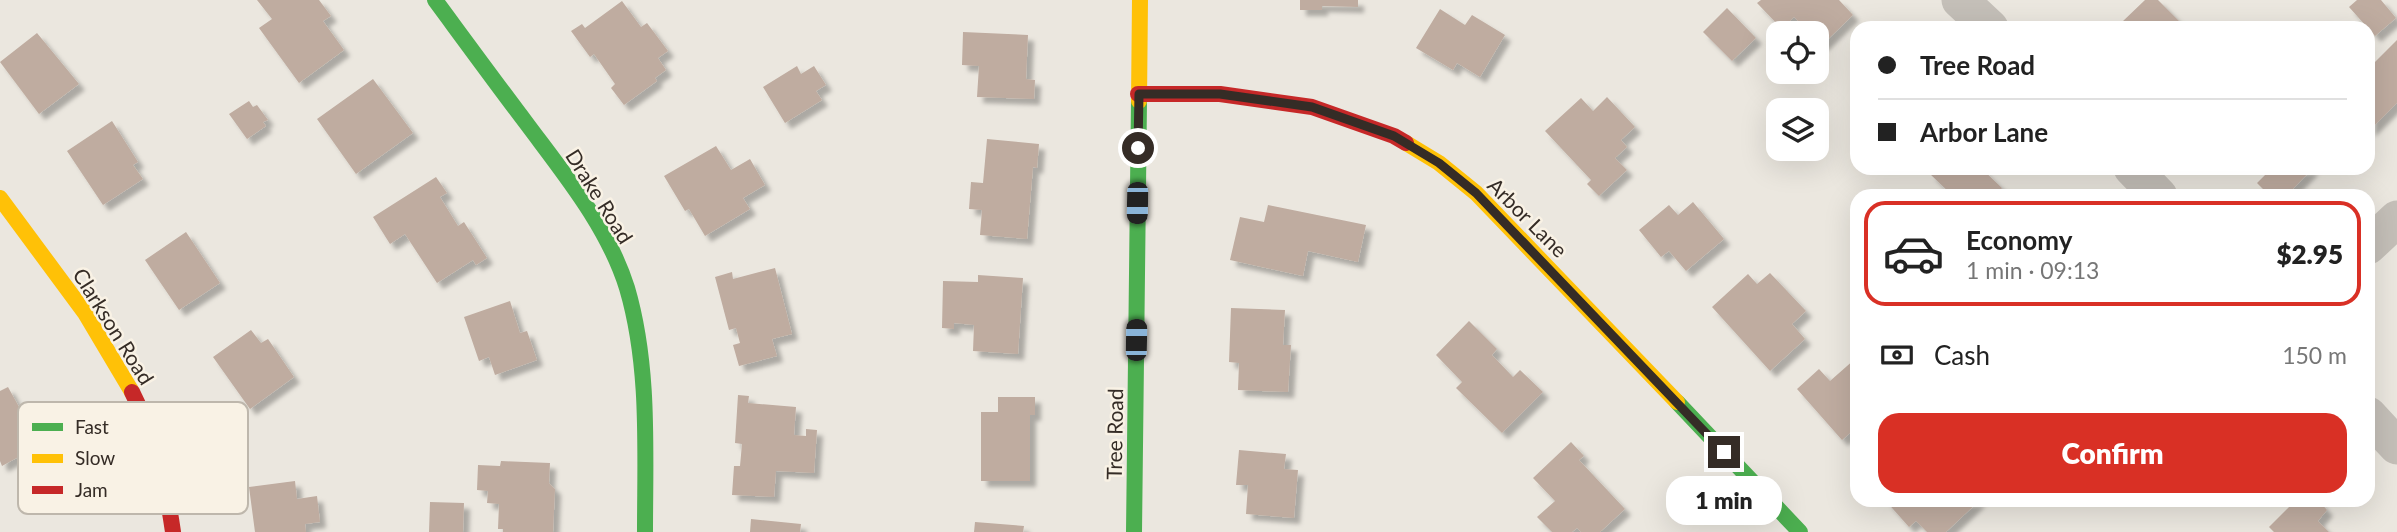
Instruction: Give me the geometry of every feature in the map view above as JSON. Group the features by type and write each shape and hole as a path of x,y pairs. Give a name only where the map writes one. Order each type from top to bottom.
{"street":[{"name":"Drake Road","path":"435,0 584,203 610,246 626,286 638,332 644,440 645,532"},
{"name":"Tree Road","path":"1134,532 1140,0"},
{"path":"1960,0 1982,21"},
{"name":"Arbor Lane","path":"1139,94 1220,94 1312,107 1394,136 1439,163 1476,193 1535,252 1800,532"},
{"path":"2139,175 2152,189"},
{"name":"Clarkson Road","path":"0,198 66,285 137,402"},
{"path":"2375,239 2397,219"},
{"path":"2375,422 2397,446"},
{"name":"Clarkson Road","path":"170,514 173,532"}],"building":[{"path":"257,0 319,0 331,16 323,21 344,50 299,83 259,28 272,19"},
{"path":"1300,0 1358,0 1358,7 1322,6 1322,10 1300,10"},
{"path":"1761,0 1839,0 1853,15 1829,38 1829,21 1798,21 1794,17 1790,21 1774,21 1757,3"},
{"path":"2145,0 2158,0 2179,21 2123,21"},
{"path":"2357,0 2381,0 2396,18 2375,36 2375,21 2362,21 2349,7"},
{"path":"622,1 641,27 647,23 668,51 658,58 666,70 655,78 657,81 624,105 611,88 615,84 594,54 590,57 571,31 582,24 585,28"},
{"path":"1727,8 1756,38 1732,61 1703,32"},
{"path":"1440,9 1465,25 1472,15 1505,35 1480,77 1457,63 1453,70 1416,48"},
{"path":"963,32 1028,35 1026,79 1035,80 1034,99 977,97 979,66 962,65"},
{"path":"37,33 79,84 39,114 0,62"},
{"path":"2397,40 2397,103 2375,125 2375,62"},
{"path":"797,66 801,74 814,66 826,85 816,91 822,100 785,123 763,87"},
{"path":"373,79 413,133 356,174 317,119"},
{"path":"1607,97 1635,127 1621,140 1627,147 1615,158 1627,170 1599,196 1587,184 1591,180 1545,131 1581,98 1593,111"},
{"path":"249,101 253,107 257,105 268,120 263,122 266,126 247,139 229,114"},
{"path":"112,121 138,162 133,165 143,179 103,205 67,151"},
{"path":"987,139 1039,144 1037,168 1033,167 1027,239 980,235 982,210 969,209 971,182 983,183"},
{"path":"716,146 731,170 750,159 765,185 743,198 750,209 705,236 689,209 685,211 664,176"},
{"path":"1931,175 1988,175 2002,188 2001,189 1946,189"},
{"path":"2265,175 2306,175 2293,189 2263,189 2257,183"},
{"path":"436,177 447,193 440,197 458,226 464,222 487,258 476,265 473,260 437,283 405,234 390,244 373,217"},
{"path":"1693,202 1724,239 1686,271 1669,251 1661,257 1639,230 1669,205 1678,215"},
{"path":"1268,205 1366,225 1358,262 1308,251 1303,276 1230,260 1240,217 1264,222"},
{"path":"186,232 220,283 179,310 145,260"},
{"path":"775,268 792,334 772,339 777,356 739,366 733,345 740,343 736,328 729,330 715,277 732,272 733,279"},
{"path":"1770,273 1806,311 1792,324 1805,339 1770,371 1712,307 1748,274 1757,284"},
{"path":"978,275 1023,278 1018,354 973,351 974,325 954,323 954,329 942,328 943,281 978,282"},
{"path":"510,301 520,333 527,331 537,360 495,375 489,357 479,361 464,317"},
{"path":"1231,308 1285,310 1283,345 1291,345 1288,392 1238,390 1239,363 1229,362"},
{"path":"1469,321 1497,349 1492,355 1513,377 1520,370 1543,392 1502,433 1456,388 1462,382 1436,355"},
{"path":"251,330 261,343 268,339 294,377 250,409 248,402 245,402 213,357"},
{"path":"1850,363 1850,433 1842,440 1797,389 1819,369 1830,381"},
{"path":"8,387 18,405 18,457 2,466 0,461 0,391"},
{"path":"738,395 749,396 748,403 796,407 794,435 806,436 806,429 817,430 814,473 776,471 774,497 732,495 734,466 740,466 742,444 735,443"},
{"path":"998,397 1035,397 1035,415 1030,415 1030,481 981,481 981,412 998,412"},
{"path":"1571,442 1584,456 1579,460 1625,509 1600,532 1581,532 1577,528 1572,532 1552,532 1537,517 1555,501 1533,478"},
{"path":"1239,450 1286,454 1284,469 1298,470 1294,518 1246,514 1248,485 1236,485"},
{"path":"501,461 550,463 549,483 555,489 553,532 503,532 503,529 498,529 499,504 487,503 488,491 477,490 478,465 500,466"},
{"path":"295,481 297,499 317,496 320,522 305,524 306,532 255,532 249,487"},
{"path":"430,502 464,503 463,532 429,532"},
{"path":"1891,507 1973,507 1946,532 1927,532 1916,521 1909,527"},
{"path":"2289,507 2324,507 2327,510 2318,521 2329,532 2274,532 2269,527"},
{"path":"751,519 801,524 800,532 750,532"},
{"path":"975,522 1024,526 1023,532 974,532"}],"traffic: fast":[{"path":"435,0 570,182 597,223 619,266 634,318 643,378 645,532"},
{"path":"1134,532 1139,101"},
{"path":"1677,402 1800,532"}],"traffic: slow":[{"path":"1139,101 1140,0"},
{"path":"1406,143 1439,163 1476,193 1677,402"},
{"path":"0,198 85,313 132,392"}],"traffic: jam":[{"path":"1138,94 1220,94 1312,107 1394,136 1406,143"},
{"path":"132,392 136,402"},
{"path":"170,514 173,532"}],"route":[{"path":"1138,148 1139,94 1220,94 1312,107 1394,136 1439,163 1476,193 1724,452"}]}
